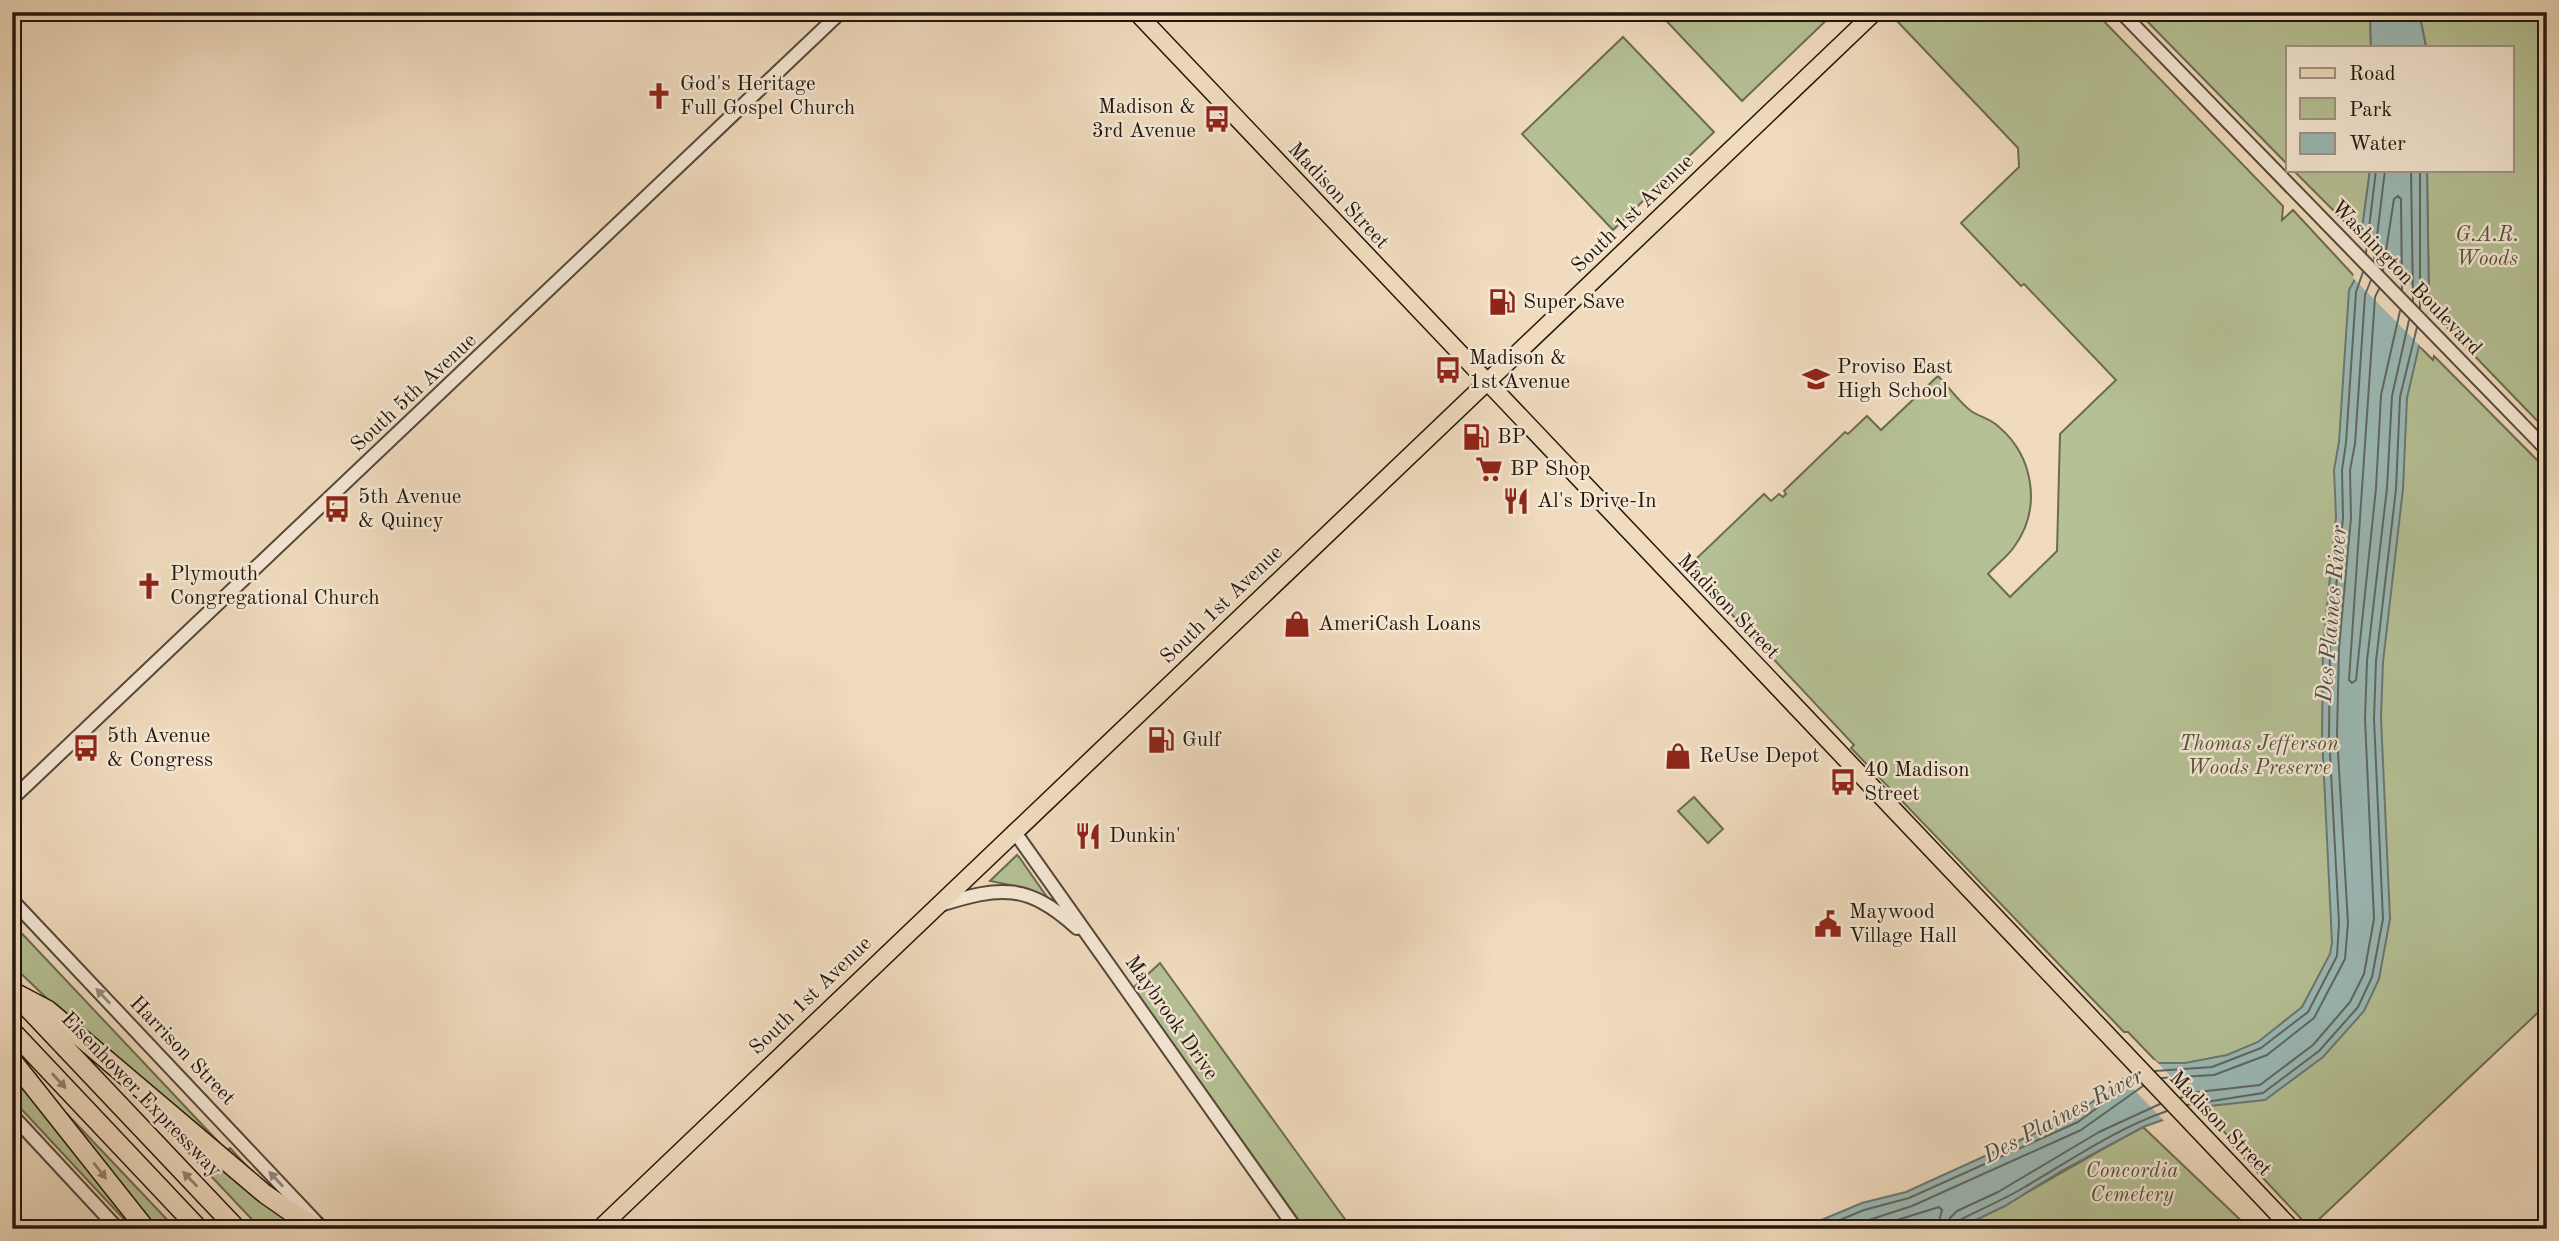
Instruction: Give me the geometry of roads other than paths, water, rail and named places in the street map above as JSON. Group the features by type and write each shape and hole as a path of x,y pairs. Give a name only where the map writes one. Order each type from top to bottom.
{"highway":[{"path":"12,991 48,1010 265,1194 298,1217 322,1229"},
{"name":"Eisenhower Expressway","path":"12,991 237,1229"},
{"path":"12,1031 199,1229"},
{"path":"12,1060 146,1229"}],"main road":[{"name":"Madison Street","path":"1136,12 2291,1229"},
{"name":"South 1st Avenue","path":"599,1229 1875,12"}],"street":[{"name":"South 5th Avenue","path":"12,799 841,12"},
{"name":"Washington Boulevard","path":"2121,12 2547,450"},
{"name":"Maybrook Drive","path":"1014,831 1296,1229"},
{"path":"935,906 986,891 1010,891 1052,906 1095,944"},
{"name":"Harrison Street","path":"12,900 322,1229"},
{"path":"12,1115 118,1229"}],"water":[{"path":"2370,12 2419,12 2426,46 2371,46"},
{"name":"Des Plaines River","path":"2370,172 2427,172 2429,303 2407,398 2403,489 2383,662 2381,718 2390,919 2379,979 2364,1011 2323,1057 2265,1100 2200,1107 2143,1127 2063,1170 2005,1206 1957,1229 1800,1229 1862,1203 1906,1192 2075,1115 2129,1074 2158,1063 2185,1063 2227,1055 2258,1042 2302,1007 2330,954 2332,943 2322,735 2323,647 2336,517 2334,470 2339,442 2349,290 2355,279"}],"place":[{"name":"God's Heritage Full Gospel Church","path":"659,96"},
{"name":"Madison & 3rd Avenue","path":"1217,119"},
{"name":"Super Save","path":"1502,302"},
{"name":"Madison & 1st Avenue","path":"1448,370"},
{"name":"Proviso East High School","path":"1816,379"},
{"name":"BP","path":"1476,437"},
{"name":"BP Shop","path":"1489,469"},
{"name":"Al's Drive-In","path":"1516,501"},
{"name":"5th Avenue & Quincy","path":"337,509"},
{"name":"Plymouth Congregational Church","path":"149,586"},
{"name":"AmeriCash Loans","path":"1297,624"},
{"name":"Gulf","path":"1161,740"},
{"name":"5th Avenue & Congress","path":"86,748"},
{"name":"ReUse Depot","path":"1678,756"},
{"name":"40 Madison Street","path":"1843,782"},
{"name":"Dunkin'","path":"1088,836"},
{"name":"Maywood Village Hall","path":"1828,924"}],"park label":[{"name":"G.A.R. Woods","path":"2487,247"},
{"name":"Thomas Jefferson Woods Preserve","path":"2259,756"},
{"name":"Concordia Cemetery","path":"2132,1183"}]}
